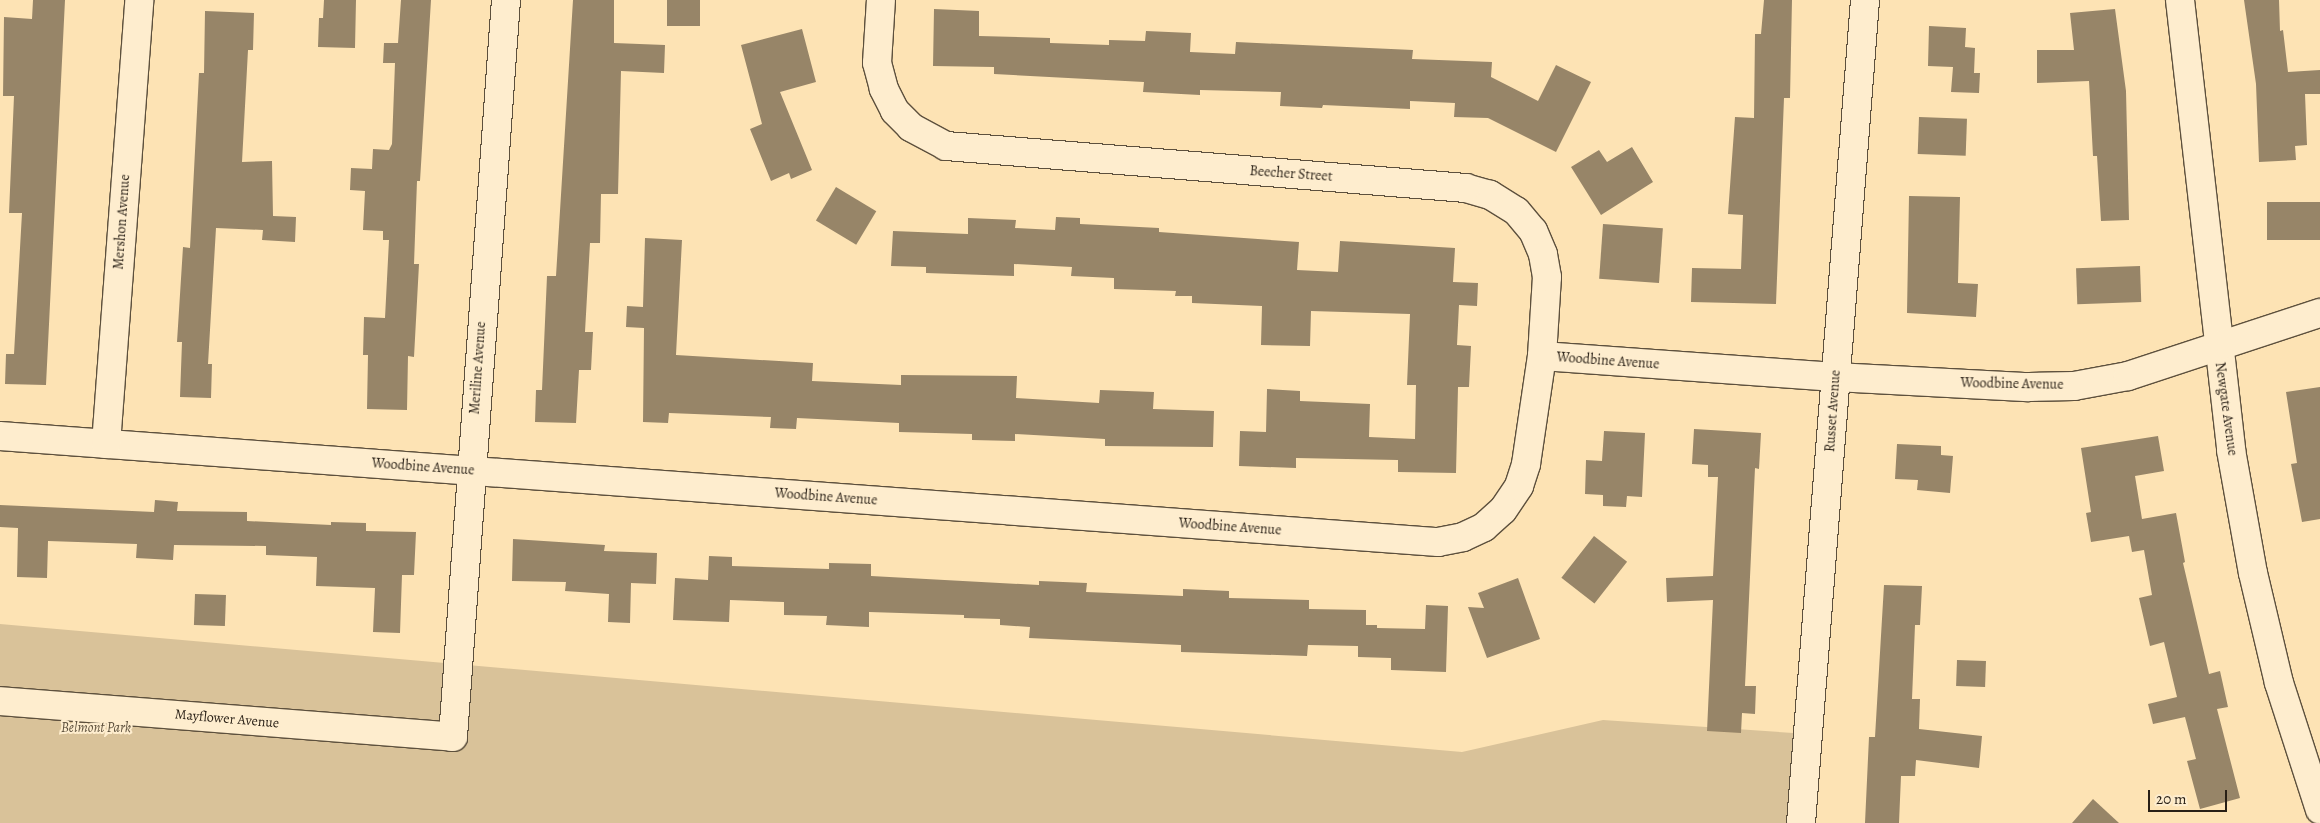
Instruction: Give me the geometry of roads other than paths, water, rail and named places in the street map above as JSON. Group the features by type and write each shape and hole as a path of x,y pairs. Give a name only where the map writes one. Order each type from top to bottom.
{"street":[{"name":"Mershon Avenue","path":"106,444 139,0"},
{"name":"Meriline Avenue","path":"453,737 470,470 506,0"},
{"name":"Beecher Street","path":"881,0 877,63 884,90 896,111 911,127 923,136 954,148 1466,188 1490,195 1516,211 1533,231 1544,254 1547,277 1542,356"},
{"name":"Russet Avenue","path":"1801,823 1865,0"},
{"name":"Newgate Avenue","path":"2180,0 2217,345 2253,573 2279,683 2320,810"},
{"name":"Woodbine Avenue","path":"0,436 1438,542 1463,537 1484,527 1503,510 1519,486 1526,464 1542,356 1835,377 2029,387 2074,386 2128,376 2217,345 2320,313"},
{"name":"Mayflower Avenue","path":"0,701 453,737"}],"park label":[{"name":"Belmont Park","path":"96,728"}]}
